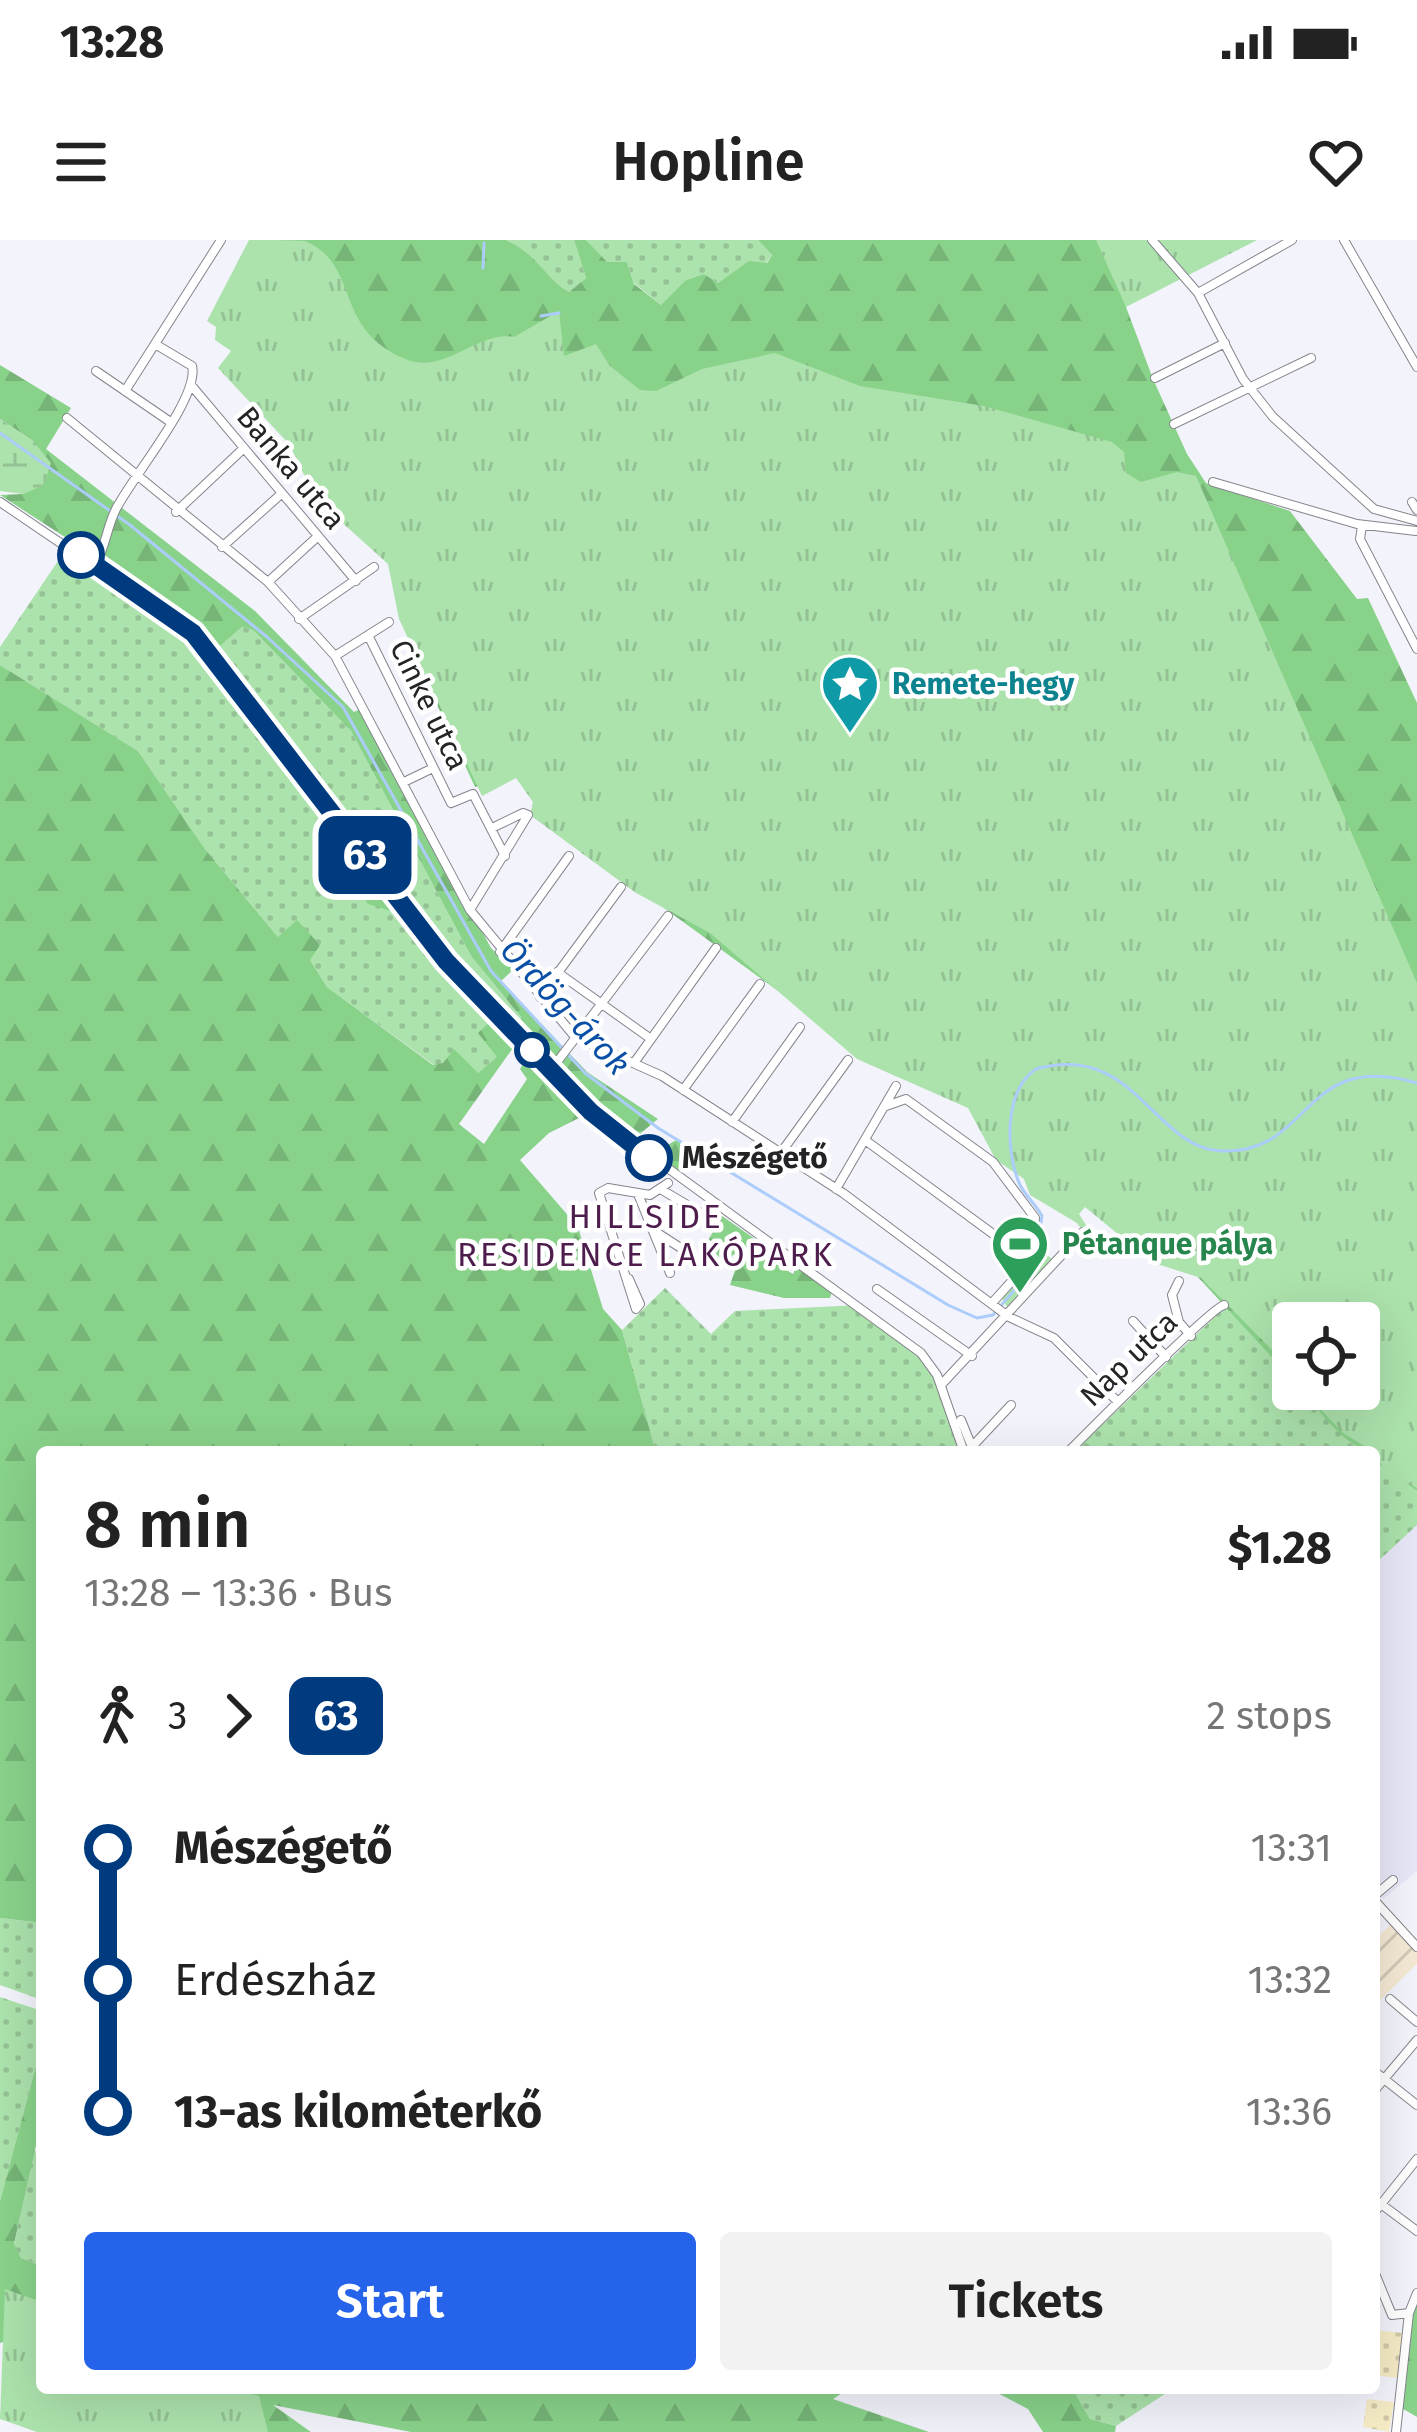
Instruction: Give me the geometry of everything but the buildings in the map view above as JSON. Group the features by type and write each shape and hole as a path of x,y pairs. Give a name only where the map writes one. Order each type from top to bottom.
{"street":[{"path":"125,391 221,240"},
{"path":"1152,240 1198,293 1249,387 1273,417 1374,509 1417,527"},
{"path":"1198,293 1292,240"},
{"path":"1343,240 1417,367"},
{"path":"1155,379 1225,343"},
{"name":"Banka utca","path":"155,344 194,368 190,386 356,581"},
{"path":"1174,424 1311,358"},
{"path":"96,371 169,422"},
{"path":"96,564 117,507 140,476 190,386"},
{"path":"67,418 140,476 176,512 268,582 335,656 470,910 500,952 579,1040 683,1090 836,1189 1006,1314 1054,1338 1118,1402"},
{"path":"176,512 244,448"},
{"path":"1213,482 1362,526 1417,527"},
{"path":"222,547 280,495"},
{"path":"0,502 193,633 433,946 551,1070 626,1142 921,1353 941,1385 967,1446"},
{"path":"1362,526 1360,539 1417,649"},
{"path":"268,582 316,538"},
{"path":"299,619 374,568"},
{"path":"335,656 388,622"},
{"name":"Cinke utca","path":"368,635 451,803 473,794 492,828"},
{"path":"404,782 433,768"},
{"path":"470,910 529,823 523,813 492,828 505,856"},
{"path":"500,952 569,856"},
{"path":"540,997 621,887"},
{"path":"551,1070 579,1040 668,916"},
{"path":"634,1063 716,948"},
{"path":"557,972 651,1039"},
{"path":"683,1090 760,984"},
{"path":"732,1122 800,1027"},
{"path":"779,1154 848,1060"},
{"path":"836,1189 896,1086"},
{"path":"886,1106 905,1099 991,1160 1033,1214 1030,1261 992,1303"},
{"path":"865,1140 1030,1261"},
{"path":"629,1279 599,1193 608,1188 638,1195 665,1186 716,1222"},
{"path":"638,1195 670,1273"},
{"path":"654,1231 688,1252"},
{"path":"941,1385 1083,1232"},
{"path":"1180,1281 1172,1295 1179,1322 1191,1336"},
{"path":"877,1289 972,1355"},
{"name":"Nap utca","path":"1074,1446 1191,1336 1210,1310 1224,1305"},
{"path":"1133,1321 1166,1358"},
{"path":"974,1446 1011,1405"},
{"path":"961,1420 968,1446"},
{"path":"1380,1892 1393,1880"},
{"path":"1380,1905 1417,1947"},
{"path":"1390,1999 1417,2023"},
{"path":"1380,2084 1417,2040"},
{"path":"1380,2076 1417,2105"},
{"path":"1417,2159 1381,2204 1417,2231"},
{"path":"1380,2285 1392,2314 1409,2313"},
{"path":"1396,2432 1409,2313 1417,2293"}],"shaded area":[{"path":"1417,1525 1417,1871 1383,1899 1380,1896 1380,1559"},
{"path":"1391,1924 1417,1951 1417,1964 1380,2000 1380,1935"}],"green space":[{"path":"249,240 305,241 334,266 367,332 408,360 435,361 488,340 514,337 559,311 564,356 596,344 610,366 640,390 656,391 702,369 775,353 860,386 984,406 1112,442 1124,452 1126,473 1141,482 1177,472 1196,476 1417,983 1417,1488 1387,1474 1380,1462 1380,1446 1364,1446 1343,1433 1321,1410 1380,1410 1380,1302 1272,1302 1272,1350 1201,1278 1154,1263 1144,1244 1132,1256 1120,1245 1124,1239 1085,1207 1079,1214 1091,1233 1107,1239 1087,1237 1077,1223 1030,1195 1024,1179 996,1160 968,1108 857,1059 710,933 636,893 530,815 533,802 516,778 482,796 399,619 388,564 316,499 289,444 218,368 231,351 215,340 216,327 207,321"},
{"path":"254,240 506,240 569,292 586,278 574,240 586,240 607,262 627,262 634,284 661,305 685,281 704,274 718,283 749,261 767,263 772,255 758,240 1101,240 1153,379 1187,454 1206,483 1290,511 1357,599 1368,598 1417,703 1417,1491 1380,1465 1380,1446 1357,1446 1318,1410 1380,1410 1380,1302 1272,1302 1272,1357 1159,1235 949,1083 895,1076 532,812 534,803 517,777 475,787 427,683 390,564 295,449 232,349"},
{"path":"506,240 574,240 586,278 569,292"},
{"path":"586,240 758,240 772,255 766,263 742,267 718,283 704,274 661,305 634,283 627,262 606,262"},
{"path":"1096,240 1257,240 1126,307"},
{"path":"0,365 71,408 46,449 255,611 354,712 362,708 491,948 514,969 501,981 587,1072 658,1119 636,1137 658,1151 676,1140 688,1146 682,1157 690,1162 681,1174 630,1141 620,1146 581,1117 549,1133 520,1160 578,1227 603,1309 622,1330 654,1446 36,1446 36,1922 0,1918 0,665 138,751 205,849 278,937 297,920 320,945 310,960 327,987 433,1065 443,1063 454,1049 478,1073 497,1057 478,1033 490,1022 456,990 394,912 368,904 347,875 360,866 175,627 62,555 71,541 0,495 23,494 33,441 0,419","holes":["242,627 253,630 351,731 471,956 521,1017 519,1023 437,943 216,649","515,1045 529,1054 520,1069 527,1079 484,1144 459,1124"]},
{"path":"0,419 33,441 51,463 44,485 23,494 0,491"},
{"path":"62,555 175,627 393,912 456,990 490,1023 498,1057 478,1073 434,1065 327,987 310,960 279,938 205,849 138,751 0,665 0,647"},
{"path":"242,627 253,630 351,731 471,956 521,1017 519,1023 437,943 216,648"},
{"path":"722,1216 771,1250 768,1259 793,1274 797,1266 833,1289 830,1298 784,1298 730,1285 739,1258 734,1254 725,1263 706,1244"},
{"path":"1035,1246 1055,1261 1009,1310 1001,1297"},
{"path":"665,1288 711,1334 735,1311 860,1305 934,1366 966,1446 654,1446 622,1330"},
{"path":"1228,1304 1272,1355 1272,1410 1322,1410 1359,1446 1080,1446"},
{"path":"1380,1465 1417,1491 1417,1525 1380,1559"},
{"path":"0,1918 36,1922 36,1998 0,1985"},
{"path":"0,1997 36,2009 36,2066 0,2201"},
{"path":"36,2066 36,2145 14,2244 21,2258 36,2264 36,2334 0,2343 0,2201"},
{"path":"36,2151 36,2264 21,2258 14,2245"},
{"path":"5,2289 36,2300 36,2394 251,2394 259,2396 268,2432 37,2432 0,2419"},
{"path":"1417,2300 1417,2417 1400,2407 1409,2313"},
{"path":"177,2394 841,2394 833,2399 929,2432 411,2432 273,2405 311,2432 216,2432"},
{"path":"999,2394 1075,2394 1090,2419 1116,2426 1115,2432 1043,2432 1028,2409"},
{"path":"1075,2394 1165,2394 1116,2426 1090,2419"}],"sand":[{"path":"1380,2331 1403,2333 1398,2378 1380,2376"},
{"path":"1367,2399 1394,2402 1389,2432 1363,2427"}],"waterway":[{"path":"483,268 484,243"},
{"path":"541,316 559,313"},
{"name":"Ördög-árok","path":"0,433 130,525 267,637 343,707 491,971 585,1073 658,1128 948,1305 977,1318 993,1315 1034,1267 1042,1216 1015,1171 1010,1122 1018,1091 1036,1069 1070,1064 1097,1070 1120,1082 1177,1133 1221,1151 1251,1148 1274,1137 1328,1091 1350,1080 1379,1076 1417,1083"}],"bus line":[{"name":"63","path":"81,555 168,611 193,633 446,961 591,1112 649,1158"}],"place":[{"name":"Remete-hegy","path":"850,735"},
{"name":"Mészégető","path":"649,1158"},
{"name":"Pétanque pálya","path":"1020,1295"}],"district":[{"name":"HILLSIDE RESIDENCE LAKÓPARK","path":"646,1236"}]}
